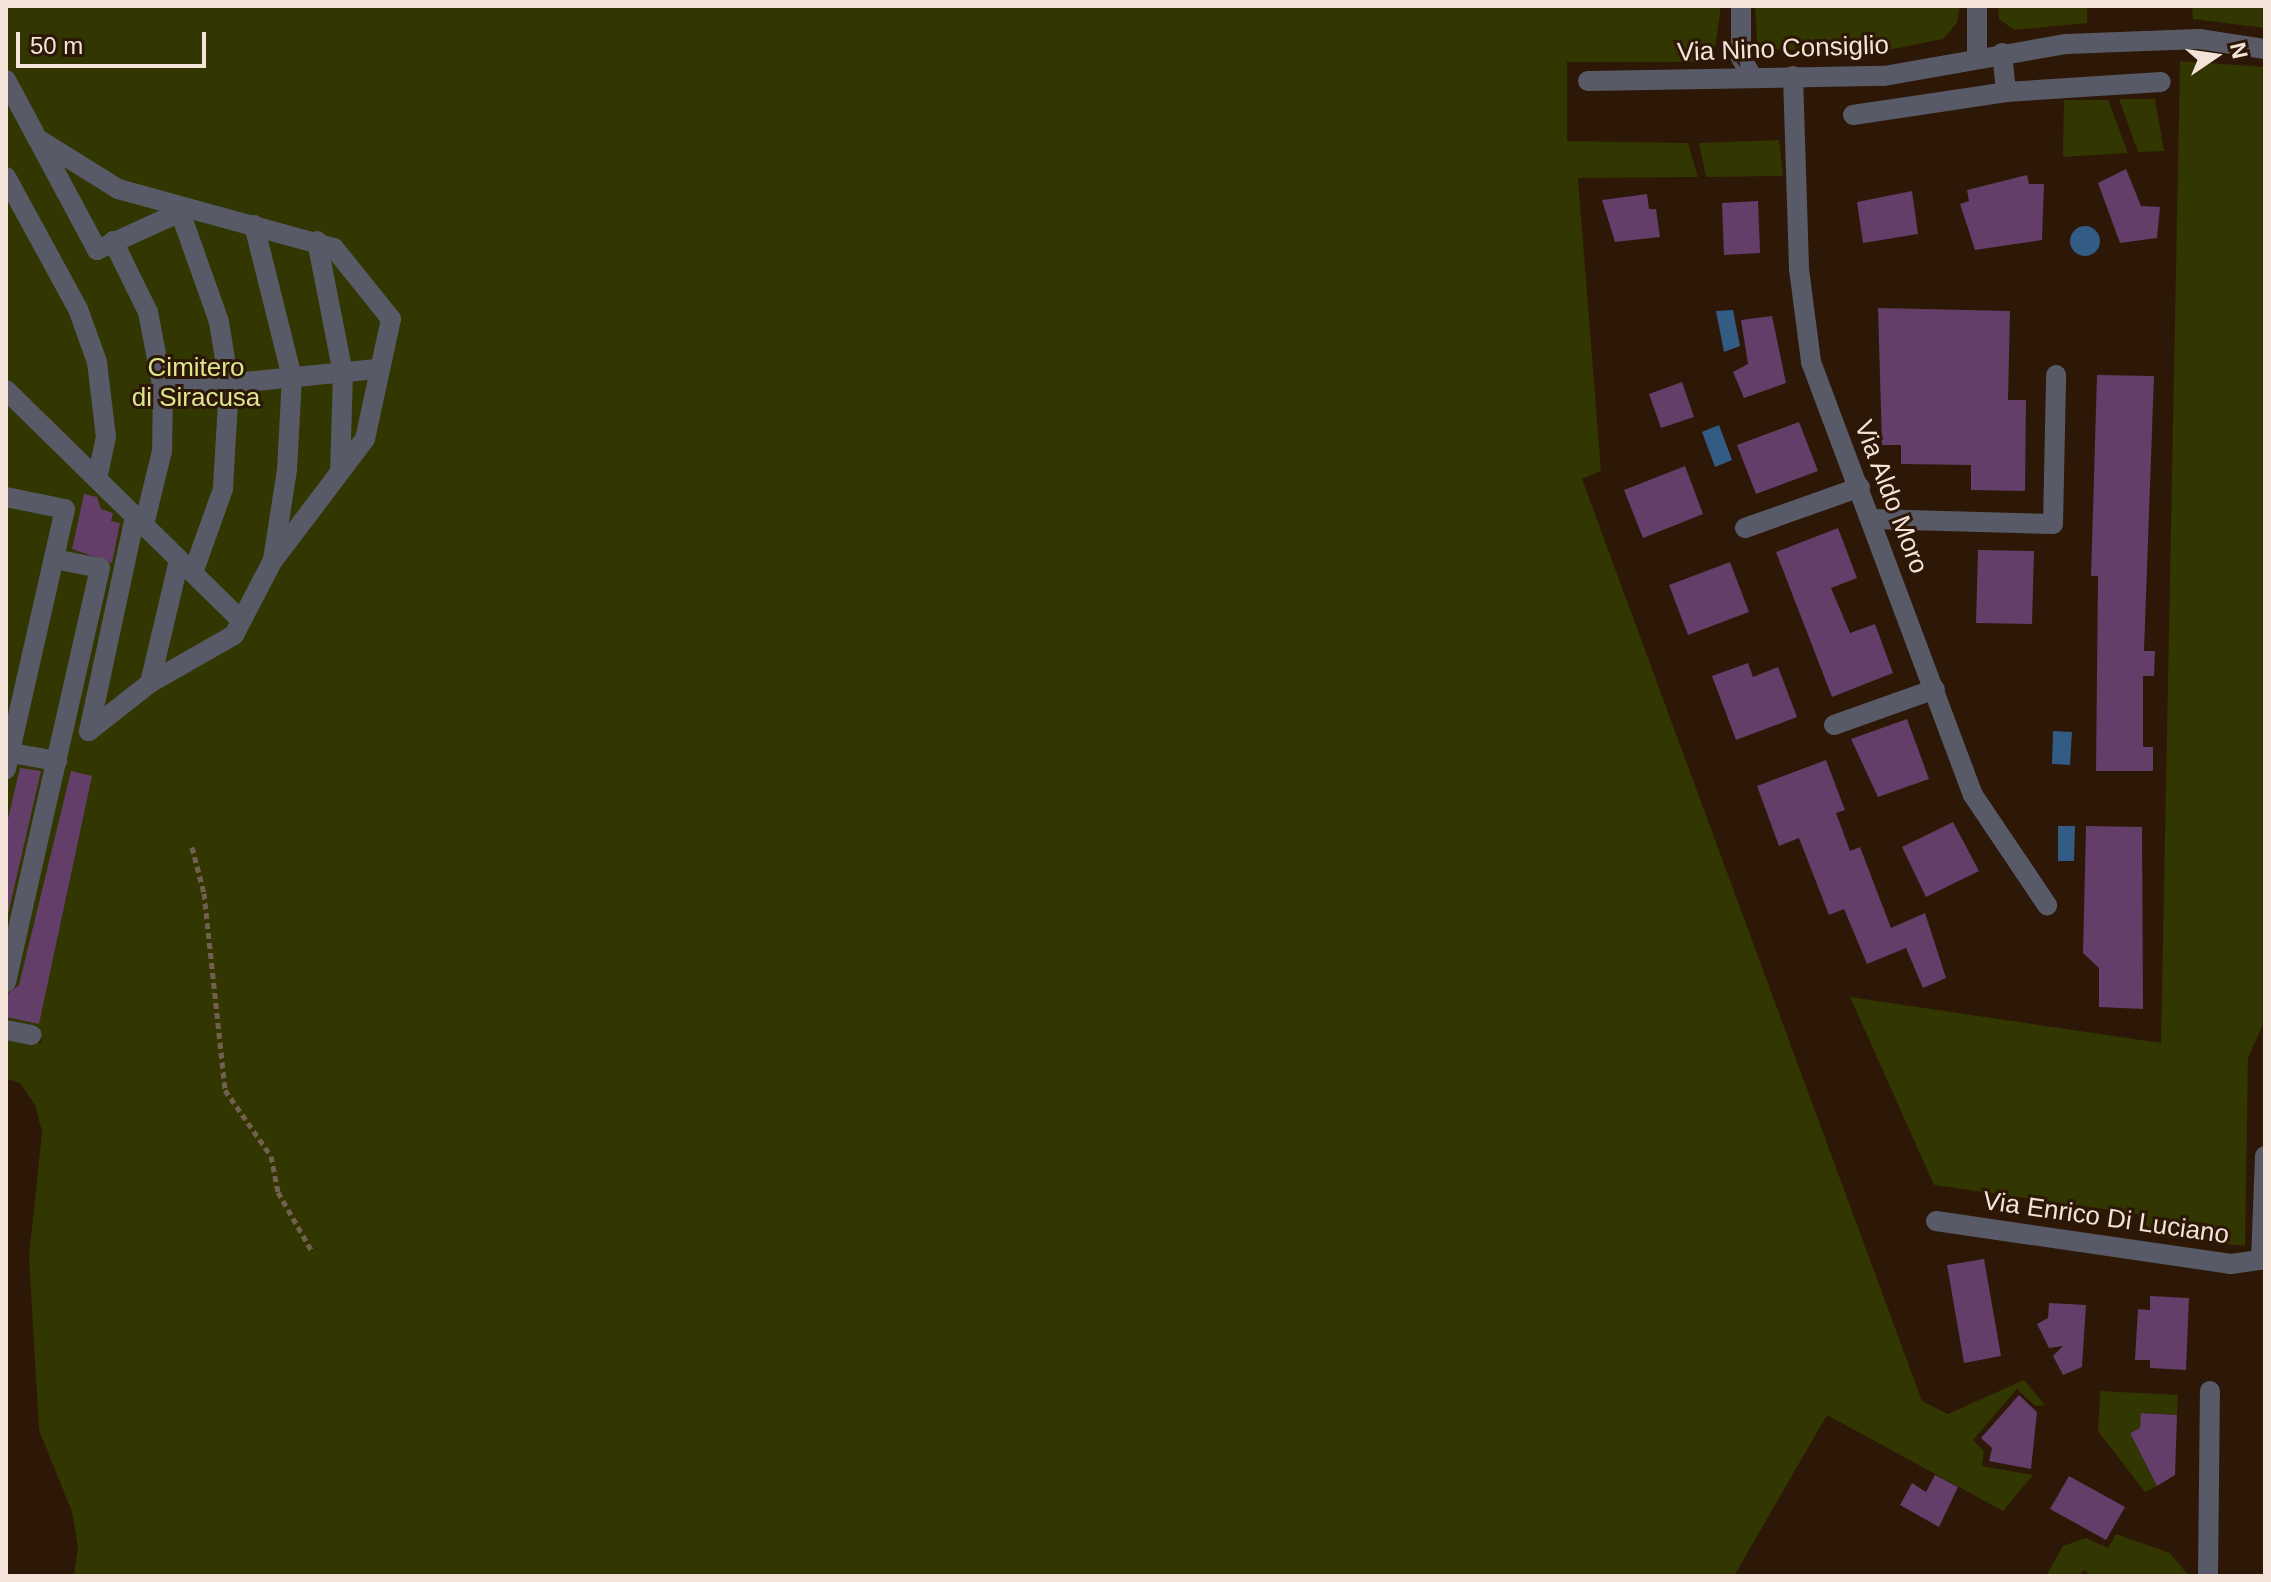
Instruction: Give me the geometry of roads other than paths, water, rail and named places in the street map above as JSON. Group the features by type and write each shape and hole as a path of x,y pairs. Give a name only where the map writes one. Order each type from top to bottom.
{"street":[{"path":"1741,6 1741,58 1752,76"},
{"path":"1977,6 1977,57"},
{"name":"Via Nino Consiglio","path":"1588,81 1884,76 2002,53 2199,39 2265,49"},
{"path":"2002,53 2006,92"},
{"name":"Via Aldo Moro","path":"1793,76 1799,269 1811,362 1973,795 2047,905"},
{"path":"1853,115 2006,92 2161,82"},
{"path":"9,93 41,141 97,250 177,210"},
{"path":"41,141 118,189 177,210 254,225 334,248 391,319 365,439 272,562 234,635 150,683 89,731 140,521 162,451 163,390 148,312 113,241"},
{"path":"6,177 78,309 97,362 106,437 97,479"},
{"path":"150,683 186,566 223,489 229,384 219,322 177,210"},
{"path":"254,225 292,377 287,470 272,562"},
{"path":"317,241 343,373 340,472"},
{"path":"163,390 379,369"},
{"path":"1872,519 2053,524 2056,375"},
{"path":"6,390 240,619"},
{"path":"1745,528 1860,487"},
{"path":"6,497 65,509 7,758 57,761"},
{"path":"6,982 100,568 54,559"},
{"path":"1834,725 1935,689"},
{"path":"6,1030 32,1035"},
{"name":"Via Enrico Di Luciano","path":"1936,1221 2231,1264 2261,1260 2265,1156"},
{"path":"2208,1576 2210,1391"}],"water":[{"path":"2085,226 2091,227 2099,235 2099,247 2091,255 2085,256 2079,255 2071,247 2070,241 2071,235 2079,227"},
{"path":"1733,310 1740,346 1724,352 1716,311"},
{"path":"1719,425 1732,460 1715,467 1702,432"},
{"path":"2053,731 2072,732 2070,765 2052,764"},
{"path":"2058,826 2075,826 2074,861 2058,861"}],"park label":[{"name":"Cimitero di Siracusa","path":"196,383"}]}
